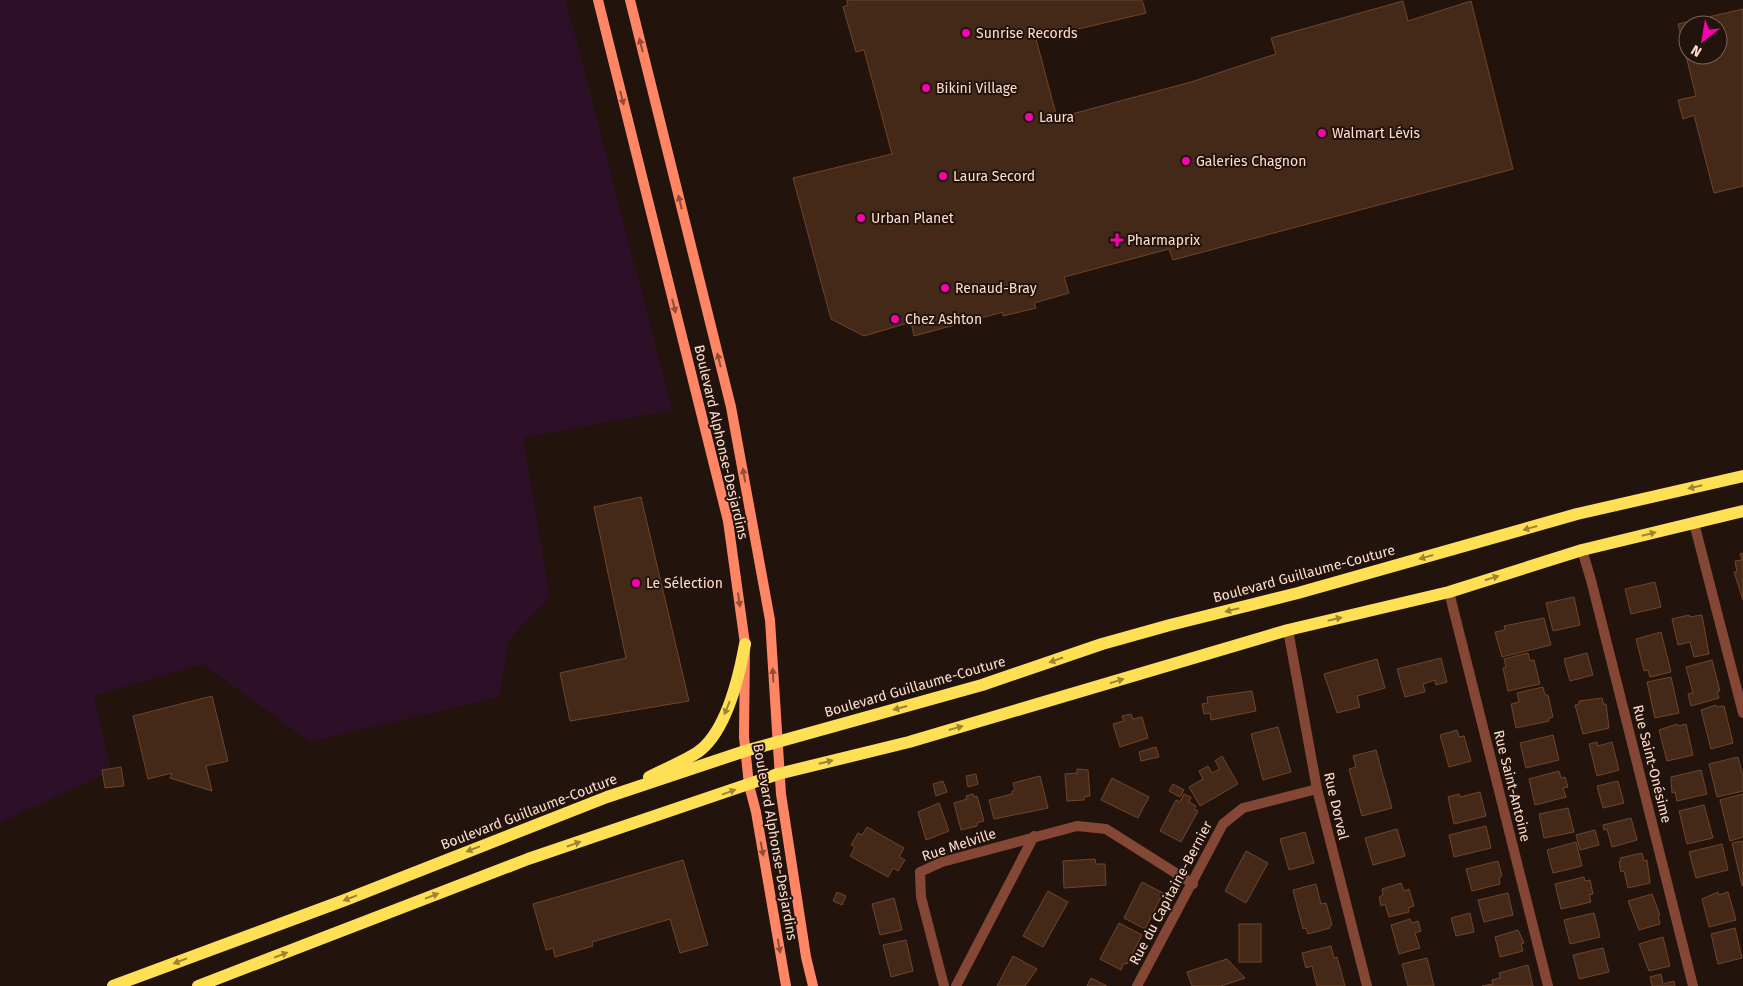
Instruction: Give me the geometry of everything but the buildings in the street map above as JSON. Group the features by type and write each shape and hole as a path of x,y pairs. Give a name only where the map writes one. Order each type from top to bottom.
{"main road":[{"name":"Boulevard Alphonse-Desjardins","path":"598,0 728,521 745,644 745,751 749,785 756,812 786,986"},
{"name":"Boulevard Alphonse-Desjardins","path":"630,0 731,407 770,620 778,774 806,957 813,986"},
{"name":"Boulevard Guillaume-Couture","path":"114,986 345,900 607,797 745,751 982,685 1102,644 1170,625 1298,593 1577,514 1743,476"},
{"path":"198,986 528,860 778,774 918,739 1288,630 1449,592 1582,550 1743,510"},
{"path":"607,797 698,752 709,742 719,727 729,704 745,644"}],"street":[{"path":"1694,523 1743,713"},
{"name":"Rue Saint-Onésime","path":"1582,550 1592,580 1693,986"},
{"name":"Rue Saint-Antoine","path":"1449,592 1548,986"},
{"name":"Rue Dorval","path":"1288,630 1317,789 1367,986"},
{"name":"Rue du Capitaine-Bernier","path":"1136,986 1193,884 1223,824 1243,808 1317,789"},
{"name":"Rue Melville","path":"944,986 921,897 920,872 942,862 1077,826 1106,829 1193,884"},
{"path":"956,986 1034,836"}],"shaded area":[{"path":"0,0 566,0 672,410 523,438 550,596 509,640 499,697 310,742 203,664 94,696 111,771 0,823"}],"place":[{"name":"Sunrise Records","path":"966,33"},
{"name":"Bikini Village","path":"926,88"},
{"name":"Laura","path":"1029,117"},
{"name":"Walmart Lévis","path":"1322,133"},
{"name":"Galeries Chagnon","path":"1186,161"},
{"name":"Laura Secord","path":"943,176"},
{"name":"Urban Planet","path":"861,218"},
{"name":"Pharmaprix","path":"1117,240"},
{"name":"Renaud-Bray","path":"945,288"},
{"name":"Chez Ashton","path":"895,319"},
{"name":"Le Sélection","path":"636,583"}]}
